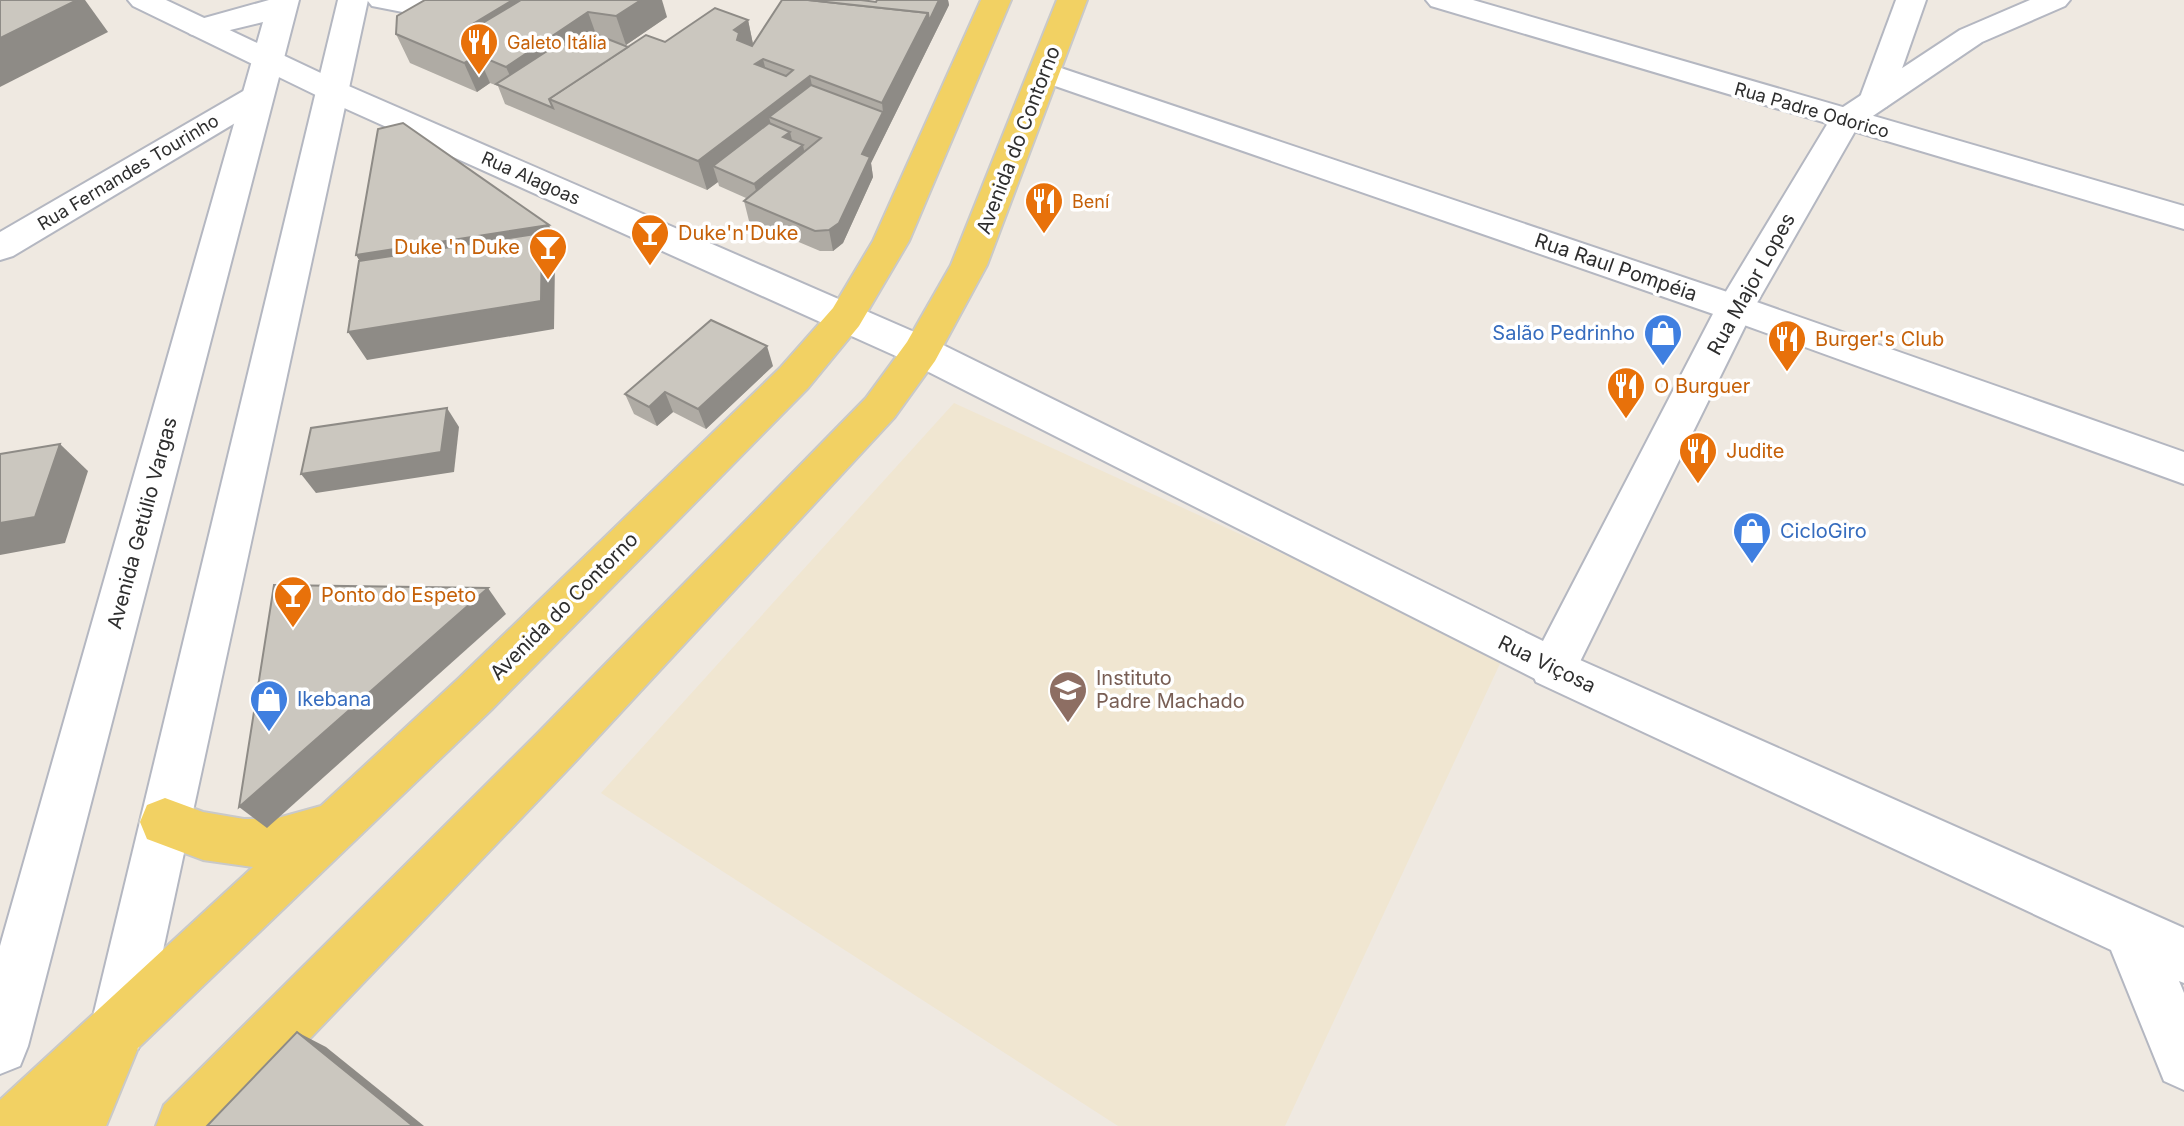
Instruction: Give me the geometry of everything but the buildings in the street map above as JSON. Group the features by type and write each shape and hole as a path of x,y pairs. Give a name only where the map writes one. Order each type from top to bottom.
{"main road":[{"name":"Avenida do Contorno","path":"15,1126 474,695 783,389 846,317 891,241 996,0"},
{"name":"Avenida do Contorno","path":"185,1126 555,749 880,408 921,351 969,265 1072,0"},
{"path":"165,822 180,830 229,841 273,844 332,826"},
{"path":"76,1126 118,1029"}],"street":[{"path":"143,0 201,28 293,51 333,91"},
{"name":"Avenida Getúlio Vargas","path":"293,51 353,0"},
{"path":"382,0 423,7 451,0"},
{"name":"Rua Padre Odorico","path":"1441,0 2184,218"},
{"path":"1875,100 1911,0"},
{"name":"Rua Major Lopes","path":"1553,668 1735,308 1845,120 1971,36 2055,0"},
{"path":"201,28 283,4"},
{"name":"Avenida Getúlio Vargas","path":"0,1046 10,982 293,51 283,4"},
{"name":"Avenida Getúlio Vargas","path":"118,1029 333,91 293,51"},
{"name":"Rua Fernandes Tourinho","path":"0,248 293,51"},
{"name":"Rua Raul Pompéia","path":"1046,72 1735,308 2184,468"},
{"name":"Rua Alagoas","path":"333,91 921,351"},
{"name":"Rua Viçosa","path":"921,351 1553,668 2184,956"},
{"path":"2131,932 2184,1061"}],"shaded area":[{"name":"Instituto Padre Machado","path":"954,403 1504,655 1285,1126 1118,1126 601,793"}],"place":[{"name":"Galeto Itália","path":"479,76"},
{"name":"Bení","path":"1044,235"},
{"name":"Duke'n'Duke","path":"650,267"},
{"name":"Duke 'n Duke","path":"548,281"},
{"name":"Salão Pedrinho","path":"1663,367"},
{"name":"Burger's Club","path":"1787,373"},
{"name":"O Burguer","path":"1626,420"},
{"name":"Judite","path":"1698,485"},
{"name":"CicloGiro","path":"1752,565"},
{"name":"Ponto do Espeto","path":"293,629"},
{"name":"Instituto Padre Machado","path":"1068,724"},
{"name":"Ikebana","path":"269,733"}]}
